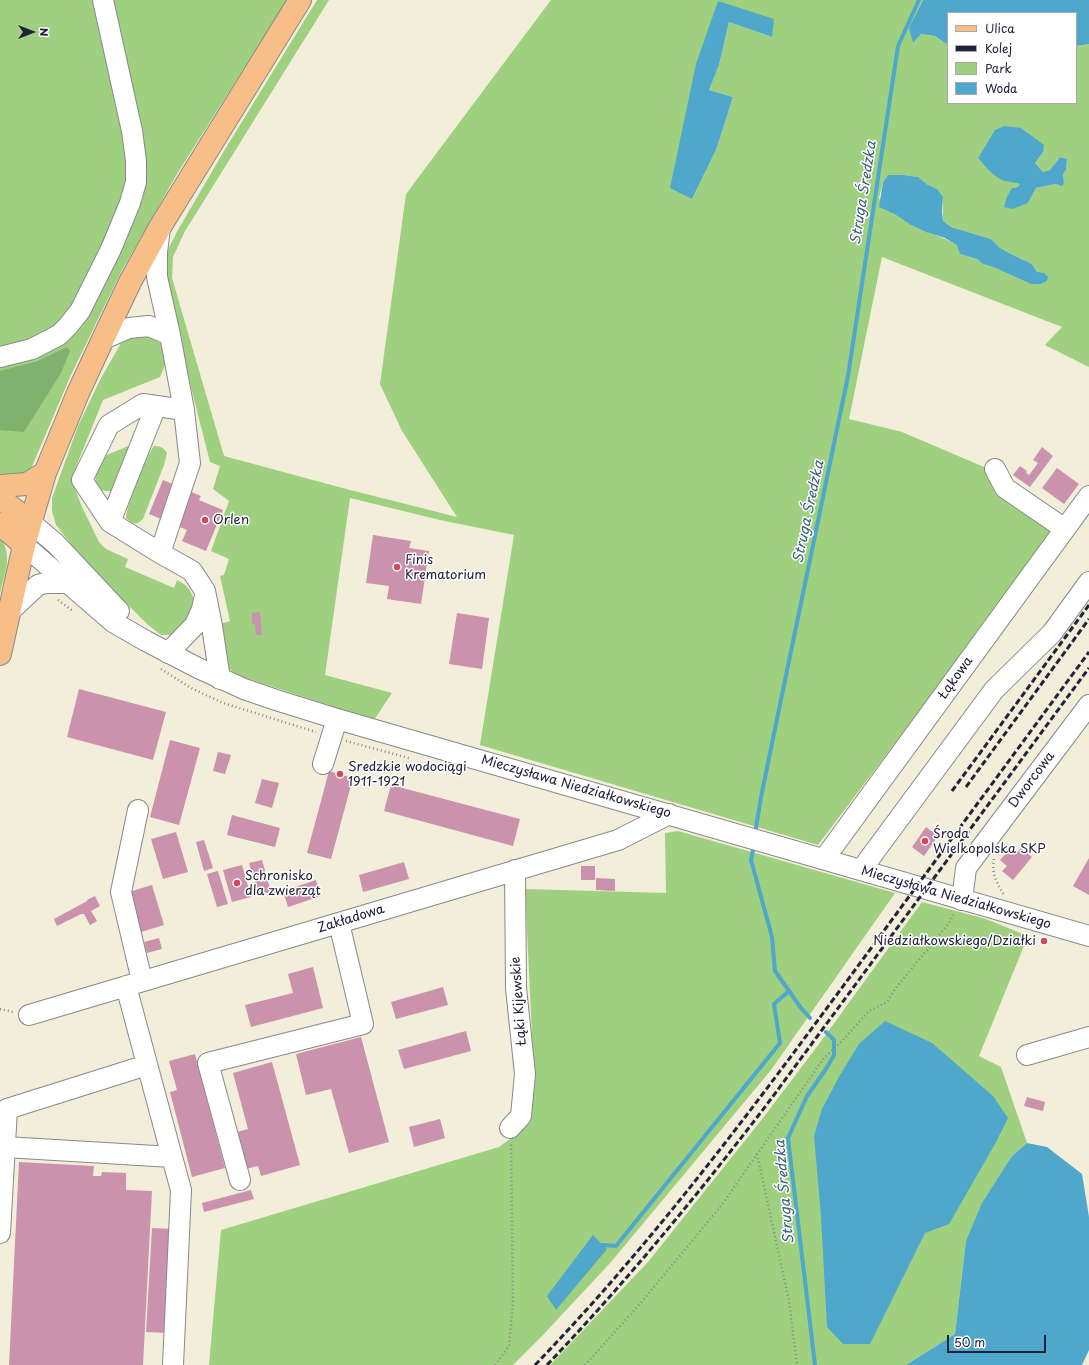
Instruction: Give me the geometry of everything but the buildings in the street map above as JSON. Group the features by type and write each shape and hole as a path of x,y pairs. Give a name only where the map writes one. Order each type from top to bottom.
{"main road":[{"path":"0,654 24,545 45,473 102,339 130,282 160,227 300,0"},
{"path":"0,486 27,484 45,473"},
{"path":"0,498 30,522"},
{"path":"0,524 24,545"}],"street":[{"path":"0,357 21,352 39,345 59,335 68,326 80,311 111,249 130,203 136,182 136,161 132,131 103,0"},
{"path":"160,227 157,252 157,277 170,335 184,410 190,463 160,552"},
{"path":"102,339 129,328 148,326 170,335"},
{"path":"184,410 143,404 109,425 82,480 110,522 192,571 205,591 220,679"},
{"path":"110,522 156,406"},
{"path":"995,469 1005,488 1065,529"},
{"name":"Łąkowa","path":"815,856 1089,496"},
{"name":"Mieczysława Niedziałkowskiego","path":"30,522 56,544 146,641"},
{"name":"Mieczysława Niedziałkowskiego","path":"24,545 114,622 168,653 220,679 276,700 337,719 1089,936"},
{"path":"861,870 994,690 1052,633 1089,582"},
{"path":"9,612 38,585 46,583 70,584"},
{"path":"168,653 195,625 202,609 205,591"},
{"name":"Dworcowa","path":"962,900 966,868 1089,705"},
{"path":"324,764 337,719"},
{"path":"138,810 121,892 147,1065 181,1190 173,1365"},
{"name":"Zakładowa","path":"29,1016 618,840 669,814"},
{"name":"Łąki Kijewskie","path":"510,1128 521,1116 525,1074 516,988 515,870"},
{"path":"240,1180 208,1063 363,1024 339,923"},
{"path":"1027,1055 1089,1037"},
{"path":"0,1233 7,1109 147,1065"},
{"path":"5,1147 172,1157"}],"path":[{"path":"996,854 993,860 993,871 997,884 1004,895 1010,899"},
{"path":"585,1365 639,1305 716,1212 824,1058 842,1041 868,1011 887,1002 895,989 949,923 962,900"},
{"path":"495,1365 508,1346 513,1302 510,1128"},
{"path":"757,1154 789,1301 797,1365"}],"green space":[{"path":"0,0 96,0 116,94 129,173 115,219 67,317 40,337 0,351"},
{"path":"110,0 287,0 177,174 121,272 70,377 31,469 24,475 0,480 0,365 55,348 137,206"},
{"path":"317,0 329,0 185,231 173,257 172,278 224,456 457,517 402,431 380,384 406,194 551,0 923,0 910,28 913,43 921,34 935,36 947,44 947,104 1077,104 1077,46 1089,44 1089,367 1045,345 1062,327 882,257 849,419 902,432 991,470 1057,529 818,845 480,745 514,535 440,520 350,498 325,675 392,693 374,720 237,675 228,668 220,624 230,621 220,576 224,575 229,559 211,551 229,501 213,489 220,466 210,462 182,352 163,259 178,230 224,151","holes":["718,1 772,37 729,22 719,65 709,90 733,97 716,150 692,199","1021,128 1031,137 1043,152 1035,163 1043,172 1050,170 1060,157 1067,159 1066,170 1063,174 1063,185 1055,184 1036,188 1028,203 1012,188 1018,187 1021,184 1013,181 1002,180 978,158 995,131","888,175 918,177 943,197 943,221 951,227 991,239 1007,252 1032,264 1037,272 1031,284 983,264 977,259 960,254 958,245 918,228 885,210 879,198 883,182"]},
{"path":"144,331 160,341 165,350 165,365 160,377 103,400 76,467 72,481 82,507 99,542 106,549 128,559 125,567 174,588 177,580 188,588 194,599 195,609 179,633 170,635 161,635 147,624 102,579 56,525 52,511 52,498 78,426 101,378 124,338"},
{"path":"67,347 70,351 61,373 24,432 0,430 0,371 38,361"},
{"path":"133,444 112,491 98,489 96,485 97,469 102,457"},
{"path":"154,446 161,447 167,453 164,465 143,519 138,523 130,522 126,518 127,511 137,481"},
{"path":"0,536 6,551 7,565 0,594"},
{"path":"678,831 895,893 771,1070 611,1262 513,1365 209,1365 221,1230 499,1147 526,1127 534,1076 525,889 666,893 665,833"},
{"path":"922,902 986,919 1028,936 979,1056 1001,1067 1027,1143 1012,1156 966,1241 955,1334 906,1365 550,1365 648,1262 763,1118 819,1044"}],"water":[{"path":"923,0 1089,0 1089,44 1077,46 1077,12 947,12 947,44 935,36 921,34 913,43 909,28"},
{"path":"718,1 774,19 772,37 729,22 719,65 709,90 733,97 716,150 692,199 670,188 696,64"},
{"path":"1004,126 1021,128 1044,145 1043,152 1035,163 1043,172 1050,170 1060,157 1067,159 1066,170 1063,174 1063,186 1055,184 1036,188 1028,203 1012,209 1004,207 1012,188 1018,187 1020,184 1004,181 995,176 978,158 995,130"},
{"path":"888,175 918,177 928,185 937,189 943,197 943,221 951,227 991,239 1007,252 1032,264 1037,272 1044,273 1048,277 1047,281 1040,284 1031,284 983,264 977,259 960,254 957,245 945,238 911,225 894,214 879,207 883,182"},
{"path":"885,1021 932,1043 993,1096 1008,1118 995,1144 949,1224 925,1233 870,1344 843,1344 827,1327 821,1216 814,1136 822,1109 859,1044"},
{"path":"1027,1143 1047,1147 1082,1174 1089,1217 1089,1350 1082,1365 906,1365 955,1334 966,1241 982,1203 1012,1156"},
{"path":"593,1235 607,1249 556,1310 547,1296"}],"waterway":[{"name":"Struga Średzka","path":"755,834 761,797 848,376 898,46 919,0"},
{"name":"Struga Średzka","path":"754,845 751,860 772,937 775,971 801,1008 810,1018"},
{"path":"603,1245 616,1246 780,1043 774,1004 789,991"},
{"name":"Struga Średzka","path":"815,1365 788,1138 807,1096 834,1055 834,1040 826,1032"}],"railway":[{"path":"952,791 1089,605"},
{"path":"966,787 1089,619"},
{"path":"535,1365 621,1271 740,1123 1089,652"},
{"path":"547,1365 635,1268 745,1133 1089,668"}],"place":[{"name":"Orlen","path":"205,520"},
{"name":"Finis Krematorium","path":"397,567"},
{"name":"Sredzkie wodociągi 1911-1921","path":"340,774"},
{"name":"Środa Wielkopolska SKP","path":"925,841"},
{"name":"Schronisko dla zwierząt","path":"237,883"},
{"name":"Niedziałkowskiego/Działki","path":"1044,941"}]}
